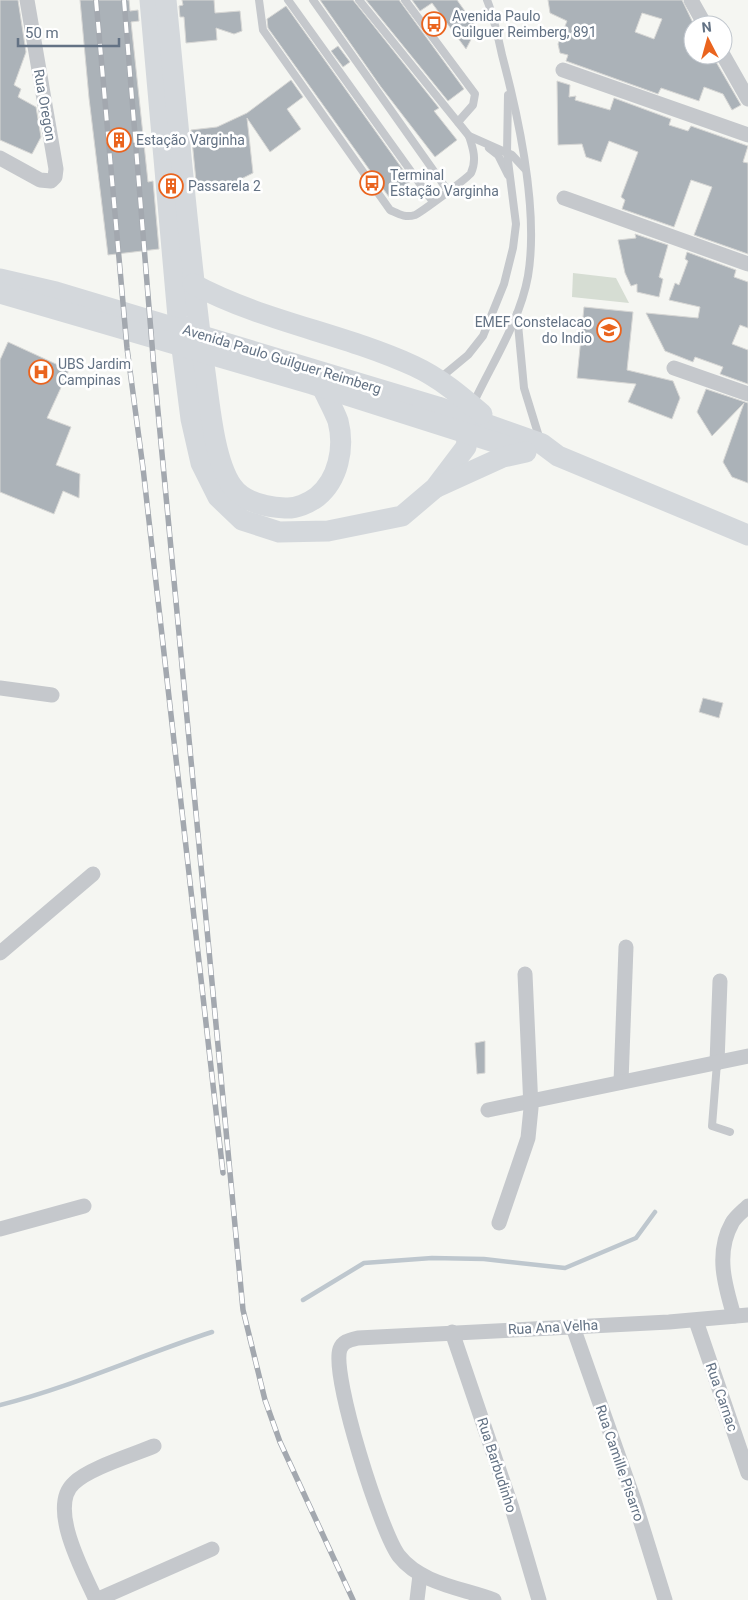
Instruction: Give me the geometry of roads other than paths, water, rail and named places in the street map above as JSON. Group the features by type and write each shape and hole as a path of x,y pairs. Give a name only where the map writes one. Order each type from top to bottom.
{"street":[{"name":"Rua Oregon","path":"0,158 40,180 53,179 56,169 27,0"},
{"path":"150,0 178,317 191,419 202,463 218,497 242,520 279,532 328,531 402,516 435,488 466,447 470,419 452,388 416,366 376,350 280,322 215,295 194,284"},
{"path":"166,0 194,284 216,440 224,470 232,486 244,498 265,506 290,508 311,502 323,492 334,478 339,457 340,438 338,422 318,380"},
{"path":"691,0 699,15"},
{"path":"729,65 748,99"},
{"path":"563,70 748,135"},
{"path":"564,198 748,264"},
{"name":"Avenida Paulo Guilguer Reimberg","path":"2,289 53,300 318,380 495,426 542,451"},
{"path":"674,368 748,394"},
{"name":"Avenida Paulo Guilguer Reimberg","path":"470,419 542,451 748,535"},
{"path":"435,488 503,457 542,451"},
{"path":"0,688 52,696"},
{"path":"0,953 93,874"},
{"path":"621,1082 626,947"},
{"path":"499,1223 528,1138 531,1101 525,974"},
{"path":"717,1062 720,981"},
{"path":"488,1110 748,1056"},
{"path":"0,1229 84,1206"},
{"path":"741,1315 723,1280 723,1248 732,1223 748,1206"},
{"name":"Rua Ana Velha","path":"420,1574 398,1555 382,1520 362,1464 348,1411 339,1360 339,1350 346,1340 452,1332 696,1321 741,1315"},
{"name":"Rua Carnac","path":"696,1321 748,1473"},
{"name":"Rua Camille Pisarro","path":"572,1327 634,1500 665,1600"},
{"name":"Rua Barbudinho","path":"452,1332 512,1508 539,1600"},
{"path":"154,1446 89,1473 75,1481 68,1489 63,1507 66,1524 78,1560 96,1600 212,1549"},
{"path":"418,1600 420,1574 471,1596 494,1600"}],"lane":[{"path":"259,0 263,30 390,210 403,217 416,215 470,175 474,151 469,136 359,0"},
{"path":"288,0 433,202"},
{"path":"314,0 448,191"},
{"path":"405,0 475,94 474,105 458,122"},
{"path":"470,419 517,314 528,275 529,211 525,169 509,80 487,0"},
{"path":"438,380 468,355 483,336 504,284 513,248 516,224 508,153 509,80"},
{"path":"469,136 512,155 525,169"},
{"path":"481,142 498,155 511,180"},
{"path":"517,314 524,388 542,451"},
{"path":"717,1062 712,1126 730,1132"}],"waterway":[{"path":"303,1300 364,1263 432,1258 484,1259 565,1268 636,1238 655,1212"},
{"path":"0,1405 54,1389 212,1332"}],"railway":[{"path":"96,0 127,348 143,468 223,1173"},
{"path":"124,0 154,369 243,1310 265,1400 280,1442 353,1600"}],"place":[{"name":"Avenida Paulo Guilguer Reimberg, 891","path":"434,24"},
{"name":"Estação Varginha","path":"119,140"},
{"name":"Terminal Estação Varginha","path":"372,183"},
{"name":"Passarela 2","path":"171,186"},
{"name":"EMEF Constelacao do Indio","path":"609,330"},
{"name":"UBS Jardim Campinas","path":"41,372"}]}
